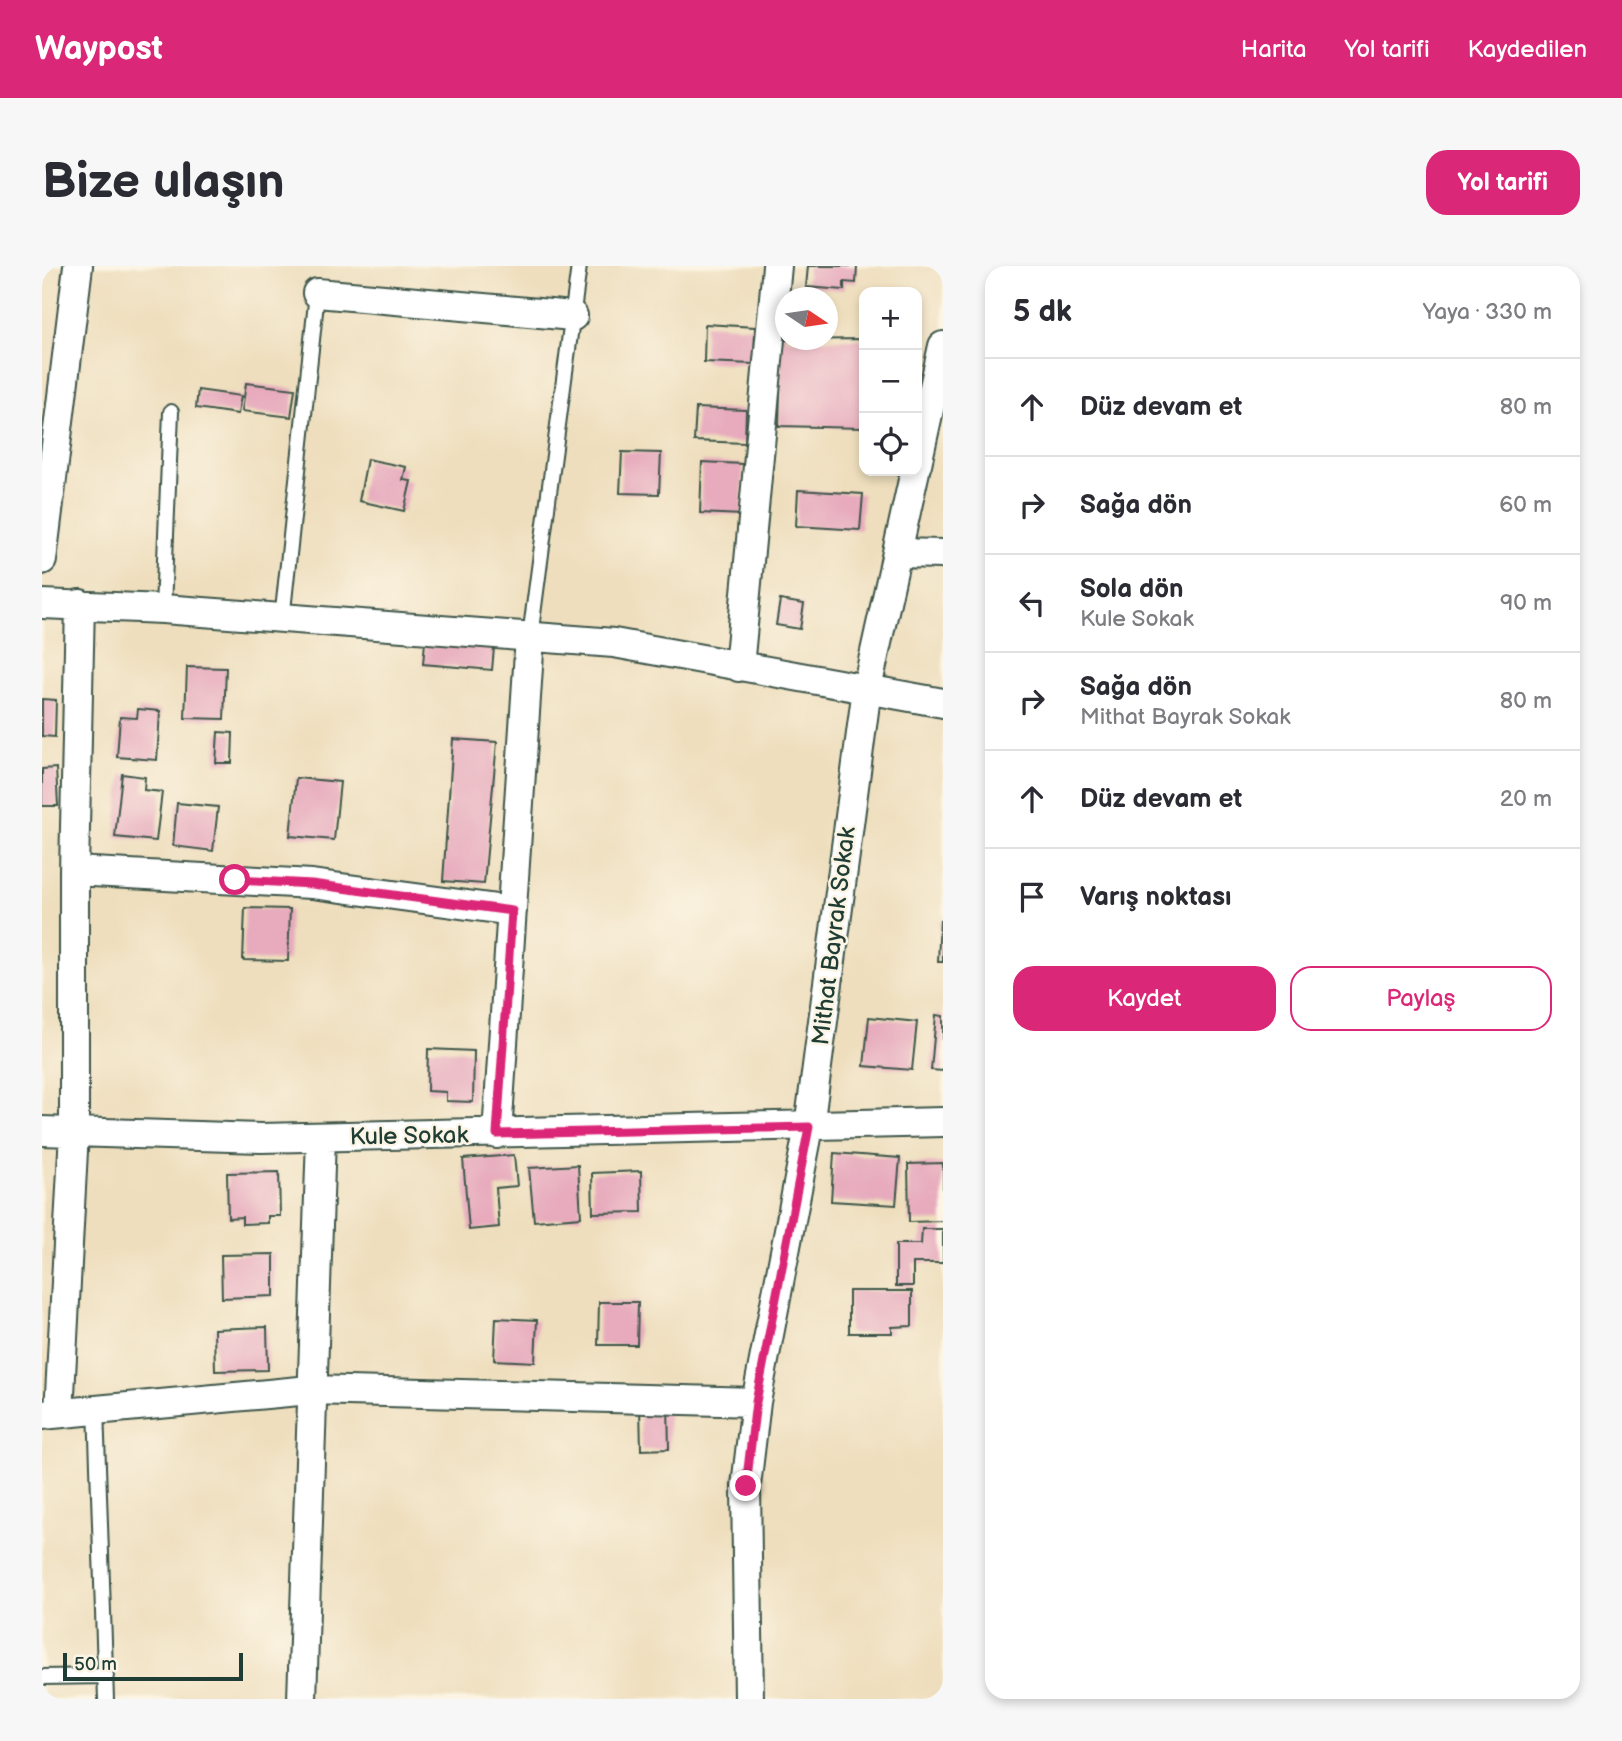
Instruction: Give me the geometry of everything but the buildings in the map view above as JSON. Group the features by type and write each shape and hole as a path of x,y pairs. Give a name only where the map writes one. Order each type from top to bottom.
{"street":[{"path":"42,560 78,266"},
{"path":"739,667 777,266"},
{"path":"317,293 573,316"},
{"path":"922,441 943,346"},
{"name":"Mithat Bayrak Sokak","path":"749,1699 746,1486 756,1402 809,1127 866,688 914,476"},
{"path":"897,553 943,554"},
{"path":"42,604 163,609 614,643 943,704"},
{"path":"80,604 74,871 74,1132 51,1414 310,1390 756,1402"},
{"path":"497,1134 530,637"},
{"path":"74,871 312,884 512,911"},
{"name":"Kule Sokak","path":"42,1132 261,1139 943,1122"},
{"path":"302,1699 310,1390 321,1137"}],"lane":[{"path":"530,637 579,266"},
{"path":"282,620 317,293"},
{"path":"163,609 171,412"},
{"path":"96,1408 106,1699"},
{"path":"42,1677 106,1676"}],"route":[{"path":"235,880 312,884 512,911 497,1134 809,1127 756,1402 746,1486"}]}
